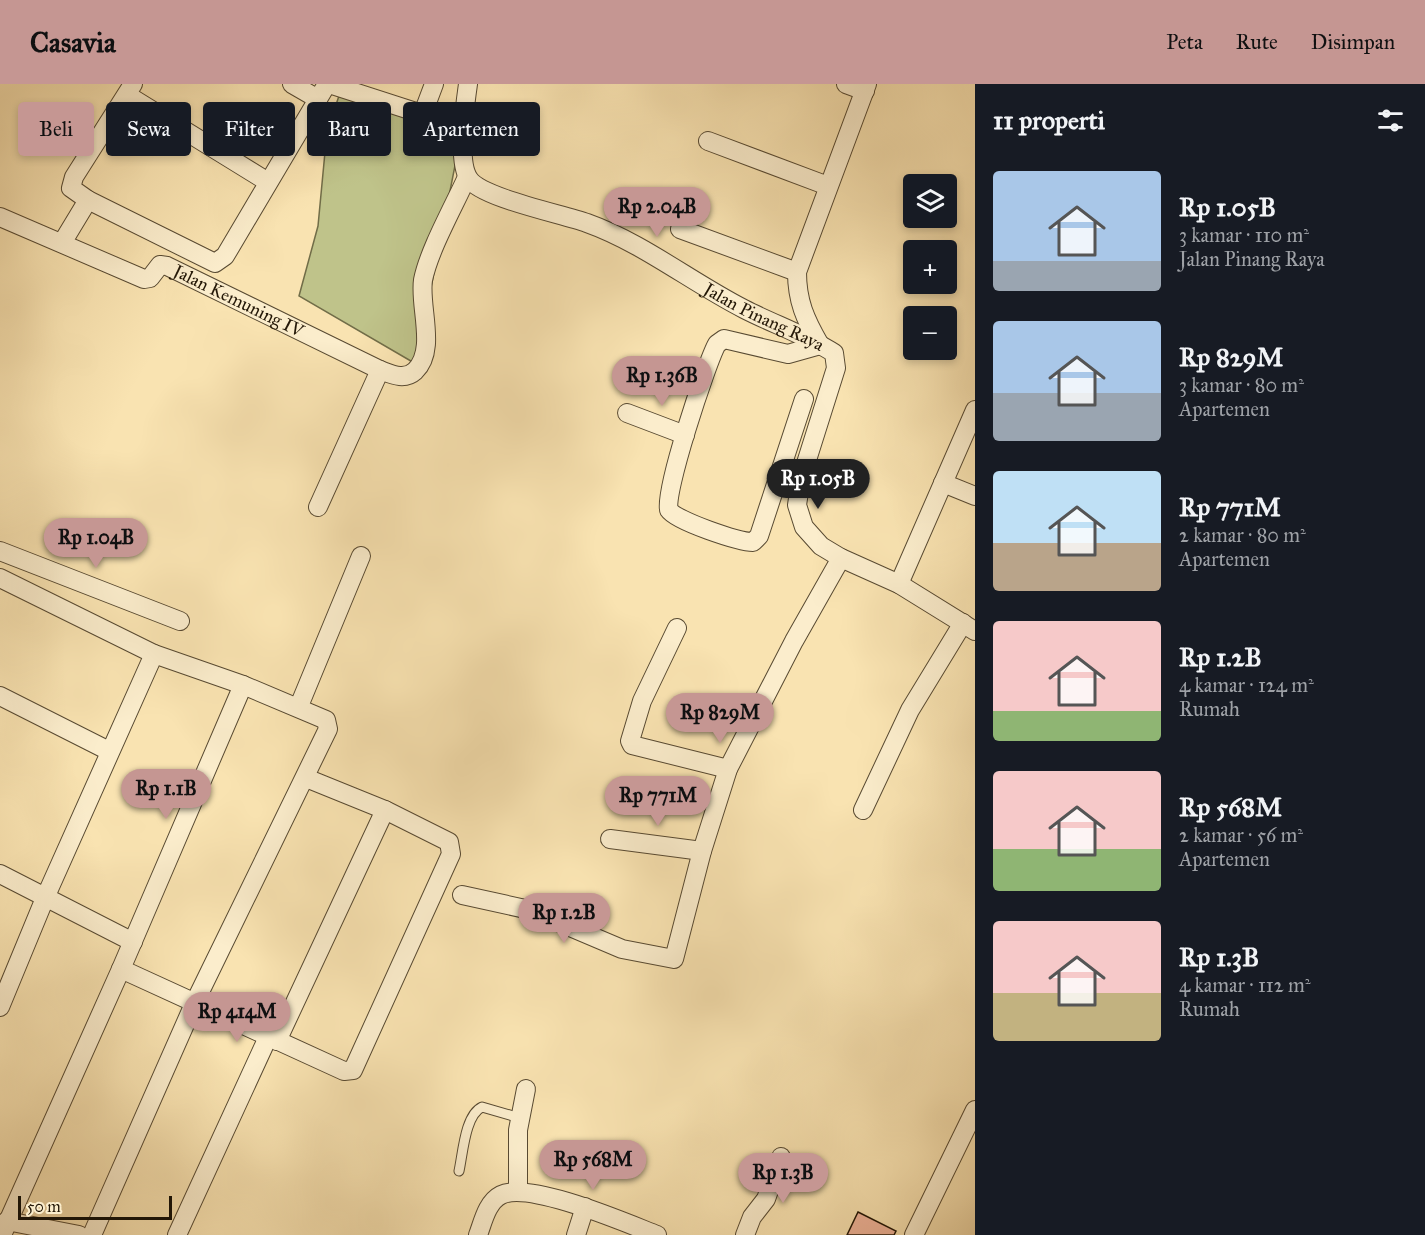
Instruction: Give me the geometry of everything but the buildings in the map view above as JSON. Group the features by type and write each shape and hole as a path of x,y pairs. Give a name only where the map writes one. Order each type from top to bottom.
{"street":[{"path":"292,84 325,89 419,113 425,108 434,84"},
{"path":"318,507 380,370 395,376 408,376 416,370 423,358 425,341 423,281 467,177 462,131 468,84"},
{"path":"804,399 759,536 753,542 686,521 670,511 667,504 672,474 712,352 721,340 788,354 820,345 803,316 797,296 797,272 866,87 846,84"},
{"path":"268,182 130,90 72,182 73,190 88,200 215,263 225,256 325,89"},
{"path":"708,141 828,186"},
{"name":"Jalan Pinang Raya","path":"467,177 477,188 497,196 590,224 639,248 743,309 834,353 837,364 801,479 797,505 804,526 820,546 899,584 969,627"},
{"path":"62,243 88,200"},
{"name":"Jalan Kemuning IV","path":"0,217 144,279 150,278 160,265 167,266 380,370"},
{"path":"680,229 797,272"},
{"path":"899,584 975,410"},
{"path":"627,413 686,435"},
{"path":"943,483 975,496"},
{"path":"0,551 180,621"},
{"path":"298,706 361,556"},
{"path":"462,895 530,910 622,949 674,959 702,851 728,769 794,641 841,558"},
{"path":"0,578 154,654 298,706 326,720 328,724 306,778 194,1004 92,1235"},
{"path":"863,810 910,710 969,627"},
{"path":"677,628 642,701 630,741 632,745 728,769"},
{"path":"0,1008 5,981 45,898 154,654"},
{"path":"79,1235 3,1231 133,942 243,685"},
{"path":"0,696 109,751"},
{"path":"121,969 347,1072 353,1070 452,849 449,842 385,810 306,778"},
{"path":"177,1235 385,810"},
{"path":"610,839 702,851"},
{"path":"0,874 133,942"},
{"path":"518,1191 520,1118 525,1089"},
{"path":"914,1235 975,1110"},
{"path":"745,1235 752,1217 766,1199 781,1157"},
{"path":"478,1235 491,1204 500,1195 518,1191 585,1207 657,1235"},
{"path":"576,1235 585,1207"}],"lane":[{"path":"459,1171 471,1120 476,1110 482,1107 520,1118"}],"green space":[{"path":"340,93 370,102 337,102"},
{"path":"391,108 403,112 403,156 457,156 416,364 299,296 318,226 325,156 391,156"}]}
